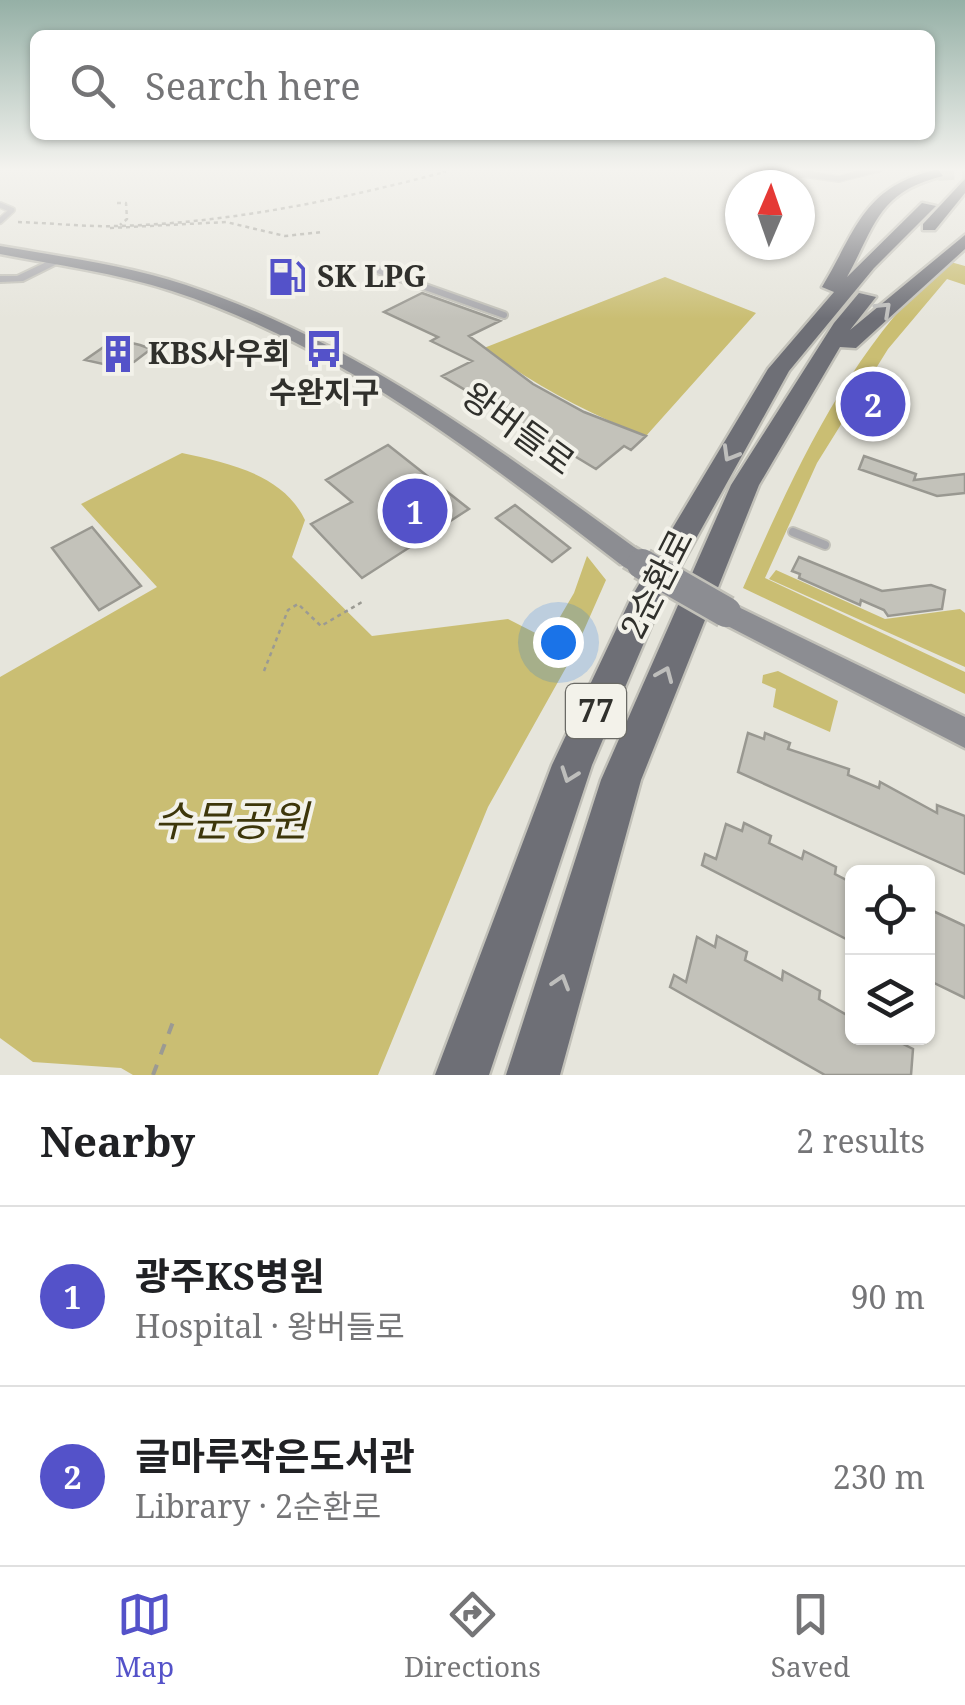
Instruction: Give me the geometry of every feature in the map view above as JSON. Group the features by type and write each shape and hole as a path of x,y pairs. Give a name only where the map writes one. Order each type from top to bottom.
{"highway":[{"path":"796,373 869,219"},
{"name":"2순환로","path":"462,1075 580,748 648,596 868,264 914,219"},
{"path":"930,228 932,219"},
{"path":"930,228 941,219"},
{"name":"2순환로","path":"533,1075 621,780 796,373 930,228"},
{"path":"796,373 965,240"}],"main road":[{"name":"왕버들로","path":"0,250 179,288 324,349 460,431 628,556 726,612 965,733"}],"street":[{"path":"0,279 19,280 57,260"}],"lane":[{"path":"365,266 504,316"},
{"path":"794,532 825,545"}],"path":[{"path":"120,226 126,219"},
{"path":"1,221 120,226 180,219"},
{"path":"80,224 132,229 226,222 285,236 316,236 322,232"},
{"path":"264,671 288,610 298,604 321,626 362,602"},
{"path":"153,1075 172,1022"}],"green space":[{"path":"947,261 965,266 965,285 947,279 888,349 817,463 765,578 965,672 965,694 743,588 805,456 853,372 912,296"},
{"path":"665,277 756,313 646,436 562,398 484,348"},
{"name":"수문공원","path":"182,453 252,473 283,492 305,520 292,557 372,636 508,619 547,639 574,593 587,556 606,580 573,655 488,807 378,1075 133,1075 121,1068 33,1062 0,1038 0,677 157,587 81,504"},
{"path":"776,570 885,619 960,609 965,613 965,667 769,579"},
{"path":"778,671 838,701 830,732 773,707 776,689 762,683 763,675"}],"building":[{"path":"422,293 500,321 469,336 533,384 584,412 646,436 631,450 624,446 596,469 442,376 472,361 431,341 438,337 384,312"},
{"name":"KBS사우회","path":"115,339 151,349 134,362 121,359 112,366 85,360"},
{"path":"868,384 888,391 869,426 848,419"},
{"path":"388,445 469,509 362,578 311,524 352,502 326,480"},
{"path":"864,456 916,474 914,480 965,474 965,493 937,496 859,469"},
{"path":"515,505 570,548 552,562 496,518"},
{"path":"92,527 141,586 99,610 52,548"},
{"path":"799,557 882,591 931,585 945,590 942,609 888,616 884,610 861,600 860,605 799,578 800,574 792,571"},
{"path":"748,733 764,739 765,733 790,743 788,749 849,769 848,775 879,788 880,782 937,813 937,805 965,816 965,874 738,772"},
{"path":"744,823 771,836 769,843 802,859 804,851 836,867 835,874 845,879 845,938 702,865 705,854 716,859 726,824 742,831"},
{"path":"935,912 965,926 965,998 935,983"},
{"path":"717,936 747,952 745,960 782,980 783,971 820,991 819,999 845,1014 845,1045 905,1045 913,1049 911,1075 825,1075 670,987 674,975 686,982 697,937 715,947"}],"place":[{"name":"SK LPG","path":"287,277"},
{"name":"수완지구","path":"324,349"},
{"name":"KBS사우회","path":"118,354"},
{"name":"글마루작은도서관","path":"873,404"},
{"name":"광주KS병원","path":"415,511"}]}
